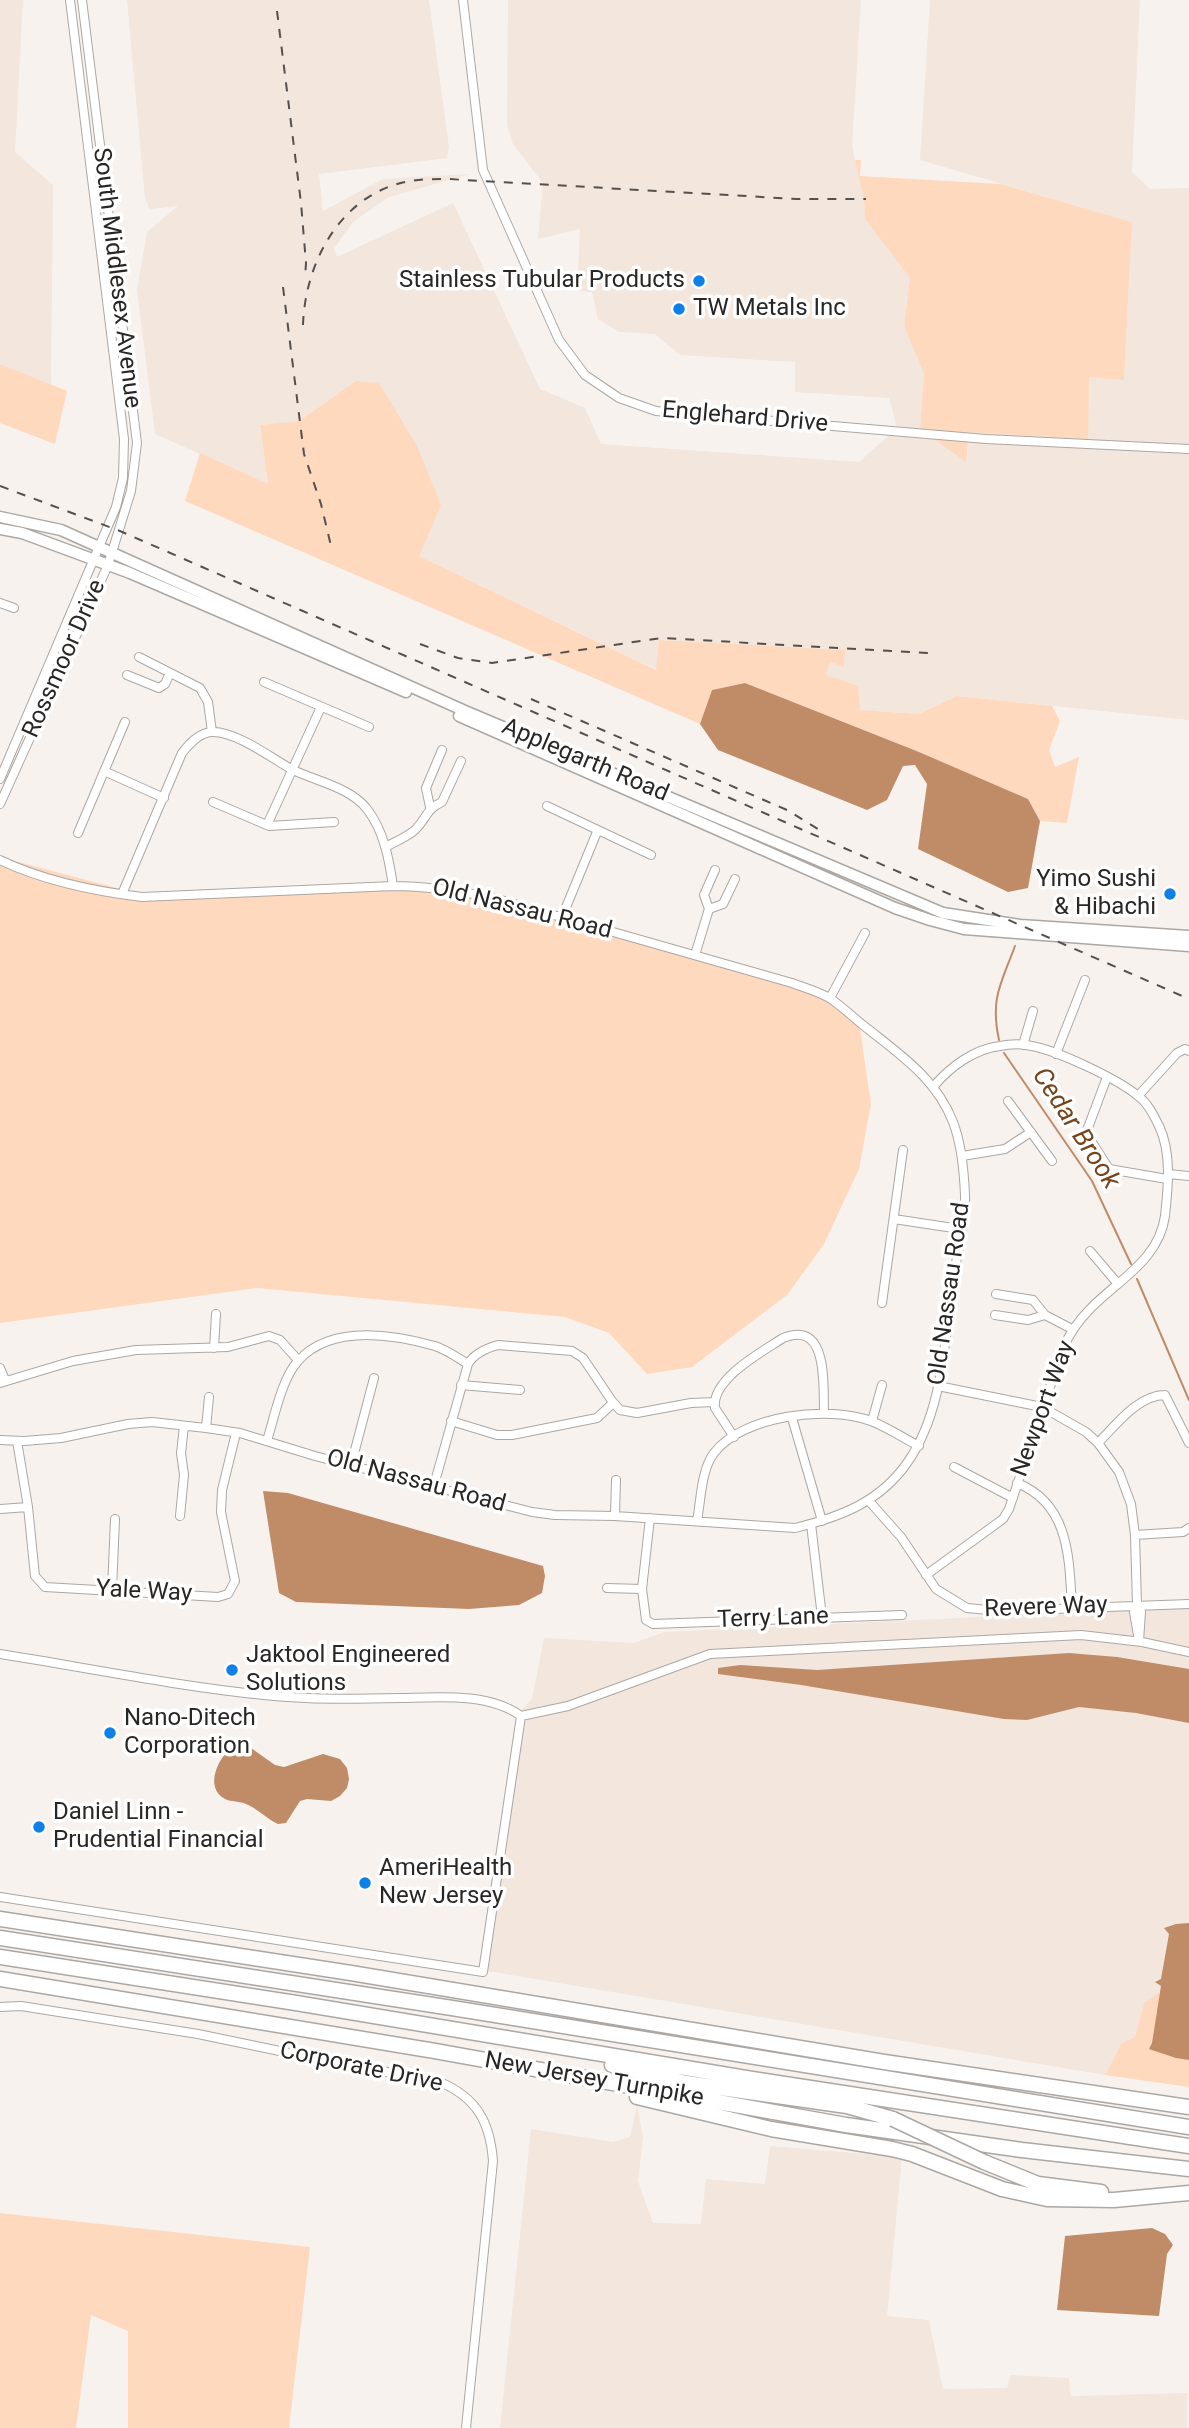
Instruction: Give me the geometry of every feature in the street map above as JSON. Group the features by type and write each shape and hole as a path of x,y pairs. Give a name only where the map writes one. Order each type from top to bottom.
{"highway":[{"path":"0,1919 351,1973 884,2062 1189,2107"},
{"name":"New Jersey Turnpike","path":"0,1938 1189,2127"},
{"name":"New Jersey Turnpike","path":"0,1957 752,2079 1189,2146"},
{"name":"New Jersey Turnpike","path":"0,1979 435,2051 846,2125 1022,2150 1189,2169"},
{"path":"422,2026 459,2037 583,2059 675,2081 870,2110 1017,2177 1063,2189 1189,2192"},
{"path":"534,2070 771,2129 912,2154 1002,2189 1047,2199 1114,2200 1189,2192"}],"main road":[{"name":"Applegarth Road","path":"0,517 61,530 465,711 943,913 1020,925 1189,936"},
{"name":"Applegarth Road","path":"0,529 22,533 108,565 895,908 964,929 1189,946"}],"street":[{"name":"South Middlesex Avenue","path":"70,0 124,439 123,478 116,507 98,547"},
{"name":"South Middlesex Avenue","path":"82,0 137,443 131,491 112,553"},
{"name":"Englehard Drive","path":"463,0 483,170 559,341 586,375 619,397 656,411 986,439 1189,449"},
{"name":"Rossmoor Drive","path":"0,779 98,547"},
{"name":"Rossmoor Drive","path":"0,804 112,553"},
{"path":"0,603 14,608"},
{"path":"139,657 200,688 208,702 212,732"},
{"path":"127,675 159,688 170,673"},
{"path":"264,682 369,727"},
{"path":"267,825 321,707"},
{"path":"78,833 125,722"},
{"path":"122,894 182,753 196,738 212,732 254,747 292,769 359,801 377,827 385,847 393,886"},
{"path":"430,807 426,788 442,751"},
{"path":"385,847 410,834 418,827 430,807 442,802 461,761"},
{"path":"104,772 164,798"},
{"path":"214,802 267,825 334,822"},
{"path":"547,806 651,855"},
{"path":"562,917 597,831"},
{"name":"Old Nassau Road","path":"0,860 20,870 61,882 122,894 188,896 393,886 454,890 494,898 792,983 830,999 919,1070 934,1086 953,1123 962,1156 965,1198 938,1386 919,1446 888,1486 869,1501 846,1513 811,1524 795,1528 532,1512 236,1433 152,1422 128,1424 61,1438 0,1440"},
{"path":"695,955 709,909 704,895 715,870"},
{"path":"709,909 723,904 735,879"},
{"path":"830,999 864,933"},
{"path":"1056,1054 1085,980"},
{"path":"1023,1045 1033,1011"},
{"name":"Newport Way","path":"926,1575 1003,1519 1013,1498 1042,1406 1072,1329 1091,1307 1139,1266 1160,1236 1165,1218 1168,1177 1161,1130 1154,1115 1138,1096 1107,1077 1056,1054 1033,1046 998,1046 983,1050 946,1073 934,1086"},
{"path":"1138,1096 1177,1053 1185,1049 1189,1051"},
{"path":"1107,1077 1086,1133 1109,1169 1168,1177 1189,1176"},
{"path":"1008,1101 1052,1161"},
{"path":"962,1156 1005,1149 1031,1132"},
{"path":"882,1303 903,1150"},
{"path":"894,1219 960,1229"},
{"path":"1090,1251 1118,1284"},
{"path":"996,1294 1033,1300 1045,1315 1072,1329"},
{"path":"214,1348 216,1314"},
{"path":"995,1315 1028,1320 1045,1315"},
{"path":"734,1437 719,1417 714,1402 728,1376 783,1338 801,1334 810,1339 817,1348 822,1363 824,1413"},
{"path":"0,1368 2,1382 73,1361 136,1350 229,1347 269,1336 280,1339 298,1360"},
{"path":"267,1441 289,1374 298,1360 335,1337 372,1336 437,1347 468,1364"},
{"path":"434,1485 468,1364 471,1359 498,1345 572,1351 583,1358 620,1410 637,1413 691,1403 714,1402"},
{"path":"351,1465 374,1378"},
{"path":"461,1385 520,1390"},
{"path":"872,1421 882,1385"},
{"path":"938,1386 1042,1406 1086,1432 1098,1443 1119,1472 1131,1504 1135,1535 1137,1605 1134,1612 1139,1642"},
{"path":"1098,1443 1132,1409 1153,1396 1166,1395 1189,1443"},
{"path":"206,1428 209,1397"},
{"path":"451,1420 498,1435 512,1435 597,1418 613,1403"},
{"path":"697,1521 707,1468 714,1454 734,1437 758,1424 824,1413 848,1415 872,1421 919,1446"},
{"path":"792,1418 822,1521"},
{"path":"180,1516 184,1475 181,1453 184,1426"},
{"name":"Yale Way","path":"17,1441 38,1582 45,1587 218,1597 228,1594 233,1588 235,1573 224,1530 222,1490 236,1433"},
{"path":"954,1467 1013,1498"},
{"path":"615,1516 616,1480"},
{"path":"1017,1483 1038,1494 1057,1519 1069,1552 1072,1607"},
{"name":"Revere Way","path":"869,1501 901,1537 936,1589 958,1605 975,1611 1189,1604"},
{"path":"0,1509 28,1507"},
{"path":"112,1590 116,1518"},
{"path":"607,1588 642,1589 650,1518"},
{"path":"811,1524 822,1617"},
{"path":"1135,1535 1183,1532 1189,1528"},
{"name":"Terry Lane","path":"642,1589 646,1620 653,1624 902,1615"},
{"path":"0,1654 268,1695 362,1699 451,1698 486,1702 507,1706 522,1716 568,1706 710,1654 1082,1635 1189,1652"},
{"path":"0,1897 483,1972 522,1716"},
{"name":"Corporate Drive","path":"0,2007 21,2006 198,2034 440,2082 455,2088 467,2098 487,2124 493,2161 466,2428"}],"shaded area":[{"path":"0,0 23,0 15,152 53,185 51,386 0,364"},
{"path":"127,0 429,0 449,147 447,158 319,174 323,211 383,179 470,174 389,197 354,221 334,248 337,257 453,203 540,389 585,408 601,444 859,462 897,428 889,398 795,392 795,362 680,355 655,334 619,332 598,319 592,292 577,291 580,229 538,239 543,183 513,144 507,125 508,0 861,0 852,146 864,200 865,219 910,278 904,326 924,374 920,429 967,461 969,432 1089,377 1124,379 1132,222 920,160 930,0 1140,0 1132,172 1150,189 1189,188 1189,720 957,696 919,714 859,710 826,675 830,661 844,667 844,650 660,640 657,670 419,556 356,381 299,421 260,425 268,484 155,434 137,290 147,232 178,206 150,209 145,199"},
{"path":"855,160 861,160 860,176 1001,184 1132,222 1124,380 1089,377 1088,439 969,432 966,462 920,429 924,374 904,326 910,278 865,219 864,200"},
{"path":"0,364 67,391 55,444 0,423"},
{"path":"356,381 379,383 417,446 441,505 419,556 656,670 659,640 845,650 844,667 830,662 826,675 858,686 860,710 919,714 957,696 1052,706 1060,721 1049,750 1055,767 1079,757 1067,823 1040,821 1028,799 919,752 745,683 712,690 700,724 185,501 200,453 268,484 260,425 299,421"},
{"path":"745,683 919,752 1028,799 1040,821 1028,888 1008,892 918,849 927,784 915,765 903,766 887,800 867,810 718,750 700,724 712,690"},
{"path":"0,857 143,895 437,887 795,982 859,1022 871,1104 859,1169 824,1244 787,1295 692,1367 647,1374 609,1333 565,1317 257,1288 0,1323"},
{"path":"263,1491 288,1493 543,1566 545,1576 542,1593 519,1605 469,1609 296,1602 279,1593"},
{"path":"1189,1607 1189,1933 1166,1988 1144,2003 1135,2037 1121,2044 1105,2075 482,1970 520,1734 515,1717 532,1699 544,1638 634,1643 664,1632"},
{"path":"1069,1653 1117,1657 1189,1669 1189,1723 1136,1713 1079,1707 1027,1720 1004,1719 718,1674 718,1668 740,1665 817,1670"},
{"path":"235,1745 251,1748 275,1765 284,1767 323,1754 340,1759 347,1768 347,1788 331,1801 300,1801 286,1823 278,1824 244,1803 227,1800 218,1794 214,1779 216,1771 224,1756"},
{"path":"1189,1923 1189,2060 1149,2049 1161,1986 1155,1982 1161,1979 1169,1934 1164,1928"},
{"path":"1189,1933 1189,2087 1105,2075 1121,2044 1135,2037 1144,2003 1166,1988"},
{"path":"637,2106 643,2137 638,2181 653,2223 701,2224 706,2179 765,2184 770,2146 902,2157 887,2316 929,2320 943,2389 1007,2388 1011,2375 1069,2378 1071,2396 1187,2393 1187,2428 500,2428 531,2129 613,2142 630,2137"},
{"path":"0,2213 310,2247 289,2428 128,2428 128,2331 91,2315 76,2428 0,2428"},
{"path":"1152,2228 1165,2234 1173,2245 1167,2254 1159,2316 1057,2310 1065,2236"}],"waterway":[{"name":"Cedar Brook","path":"999,1040 996,1002 1015,946"},
{"name":"Cedar Brook","path":"1004,1053 1092,1181 1131,1264"},
{"name":"Cedar Brook","path":"1137,1279 1189,1400"}],"railway":[{"path":"277,11 301,203 305,279"},
{"path":"303,325 311,278 330,235 362,202 382,190 405,182 448,179 797,199 866,199"},
{"path":"283,287 304,454 321,504 331,546"},
{"path":"0,486 120,531 1189,999"},
{"path":"420,644 458,658 492,663 661,638 929,653"},
{"path":"531,699 787,810 818,829"}],"place":[{"name":"Stainless Tubular Products","path":"699,281"},
{"name":"TW Metals Inc","path":"679,309"},
{"name":"Yimo Sushi & Hibachi","path":"1170,894"},
{"name":"Jaktool Engineered Solutions","path":"232,1670"},
{"name":"Nano-Ditech Corporation","path":"110,1733"},
{"name":"Daniel Linn - Prudential Financial","path":"39,1827"},
{"name":"AmeriHealth New Jersey","path":"365,1883"}]}
